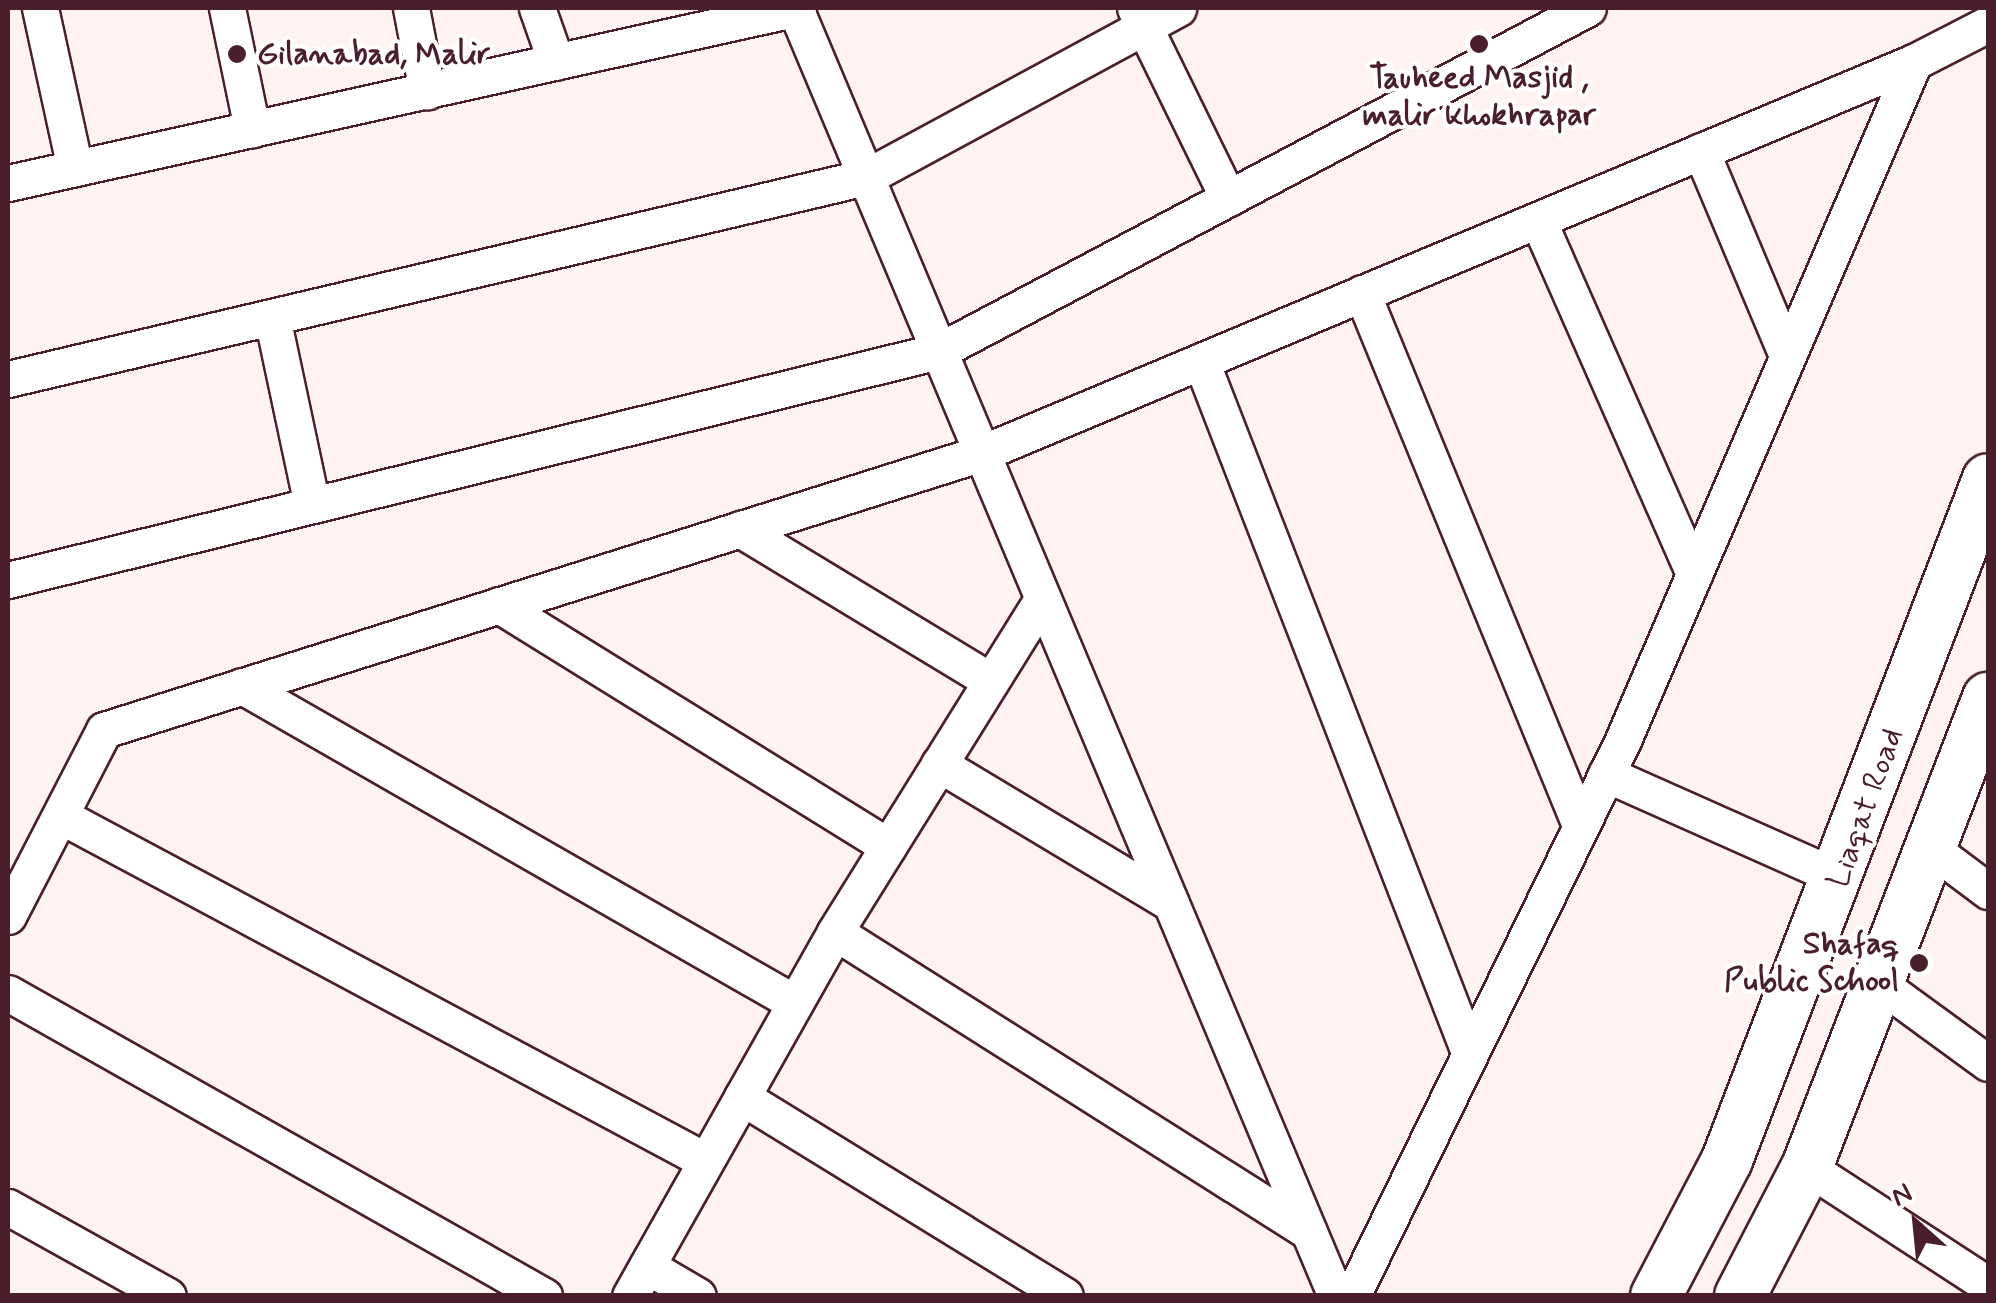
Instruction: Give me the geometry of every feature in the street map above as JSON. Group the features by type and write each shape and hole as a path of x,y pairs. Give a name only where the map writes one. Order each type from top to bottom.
{"main road":[{"name":"Liaqat Road","path":"1656,1296 1728,1160 1840,878 1988,479"},
{"path":"1740,1296 1807,1167 1881,986 1988,698"}],"street":[{"path":"40,8 75,168"},
{"path":"227,8 252,129"},
{"path":"411,8 427,91"},
{"path":"537,8 556,62"},
{"path":"8,184 796,8 1336,1296"},
{"path":"8,379 866,177 1139,17 1178,8"},
{"path":"8,580 939,351 1588,8"},
{"path":"1139,17 1228,198"},
{"path":"8,916 104,730 982,453 1914,62 1988,24"},
{"path":"1352,1296 1606,774 1914,62"},
{"path":"1701,152 1788,356"},
{"path":"1538,220 1694,574"},
{"path":"1362,293 1580,825"},
{"path":"272,316 312,505"},
{"path":"1201,361 1469,1052"},
{"path":"740,529 992,680"},
{"path":"698,1296 638,1280 835,932 1042,599"},
{"path":"499,605 888,846"},
{"path":"242,686 795,1003"},
{"path":"939,764 1170,902"},
{"path":"1606,774 1840,878"},
{"path":"60,816 706,1161"},
{"path":"1932,850 1988,892"},
{"path":"835,932 1309,1232"},
{"path":"1881,986 1988,1063"},
{"path":"8,993 544,1296"},
{"path":"742,1097 1066,1296"},
{"path":"1807,1167 1988,1284"},
{"path":"8,1208 168,1296"}],"place":[{"name":"Tauheed Masjid , malir khokhrapar","path":"1479,44"},
{"name":"Gilanabad, Malir","path":"237,54"},
{"name":"Shafaq Public School","path":"1919,963"}]}
